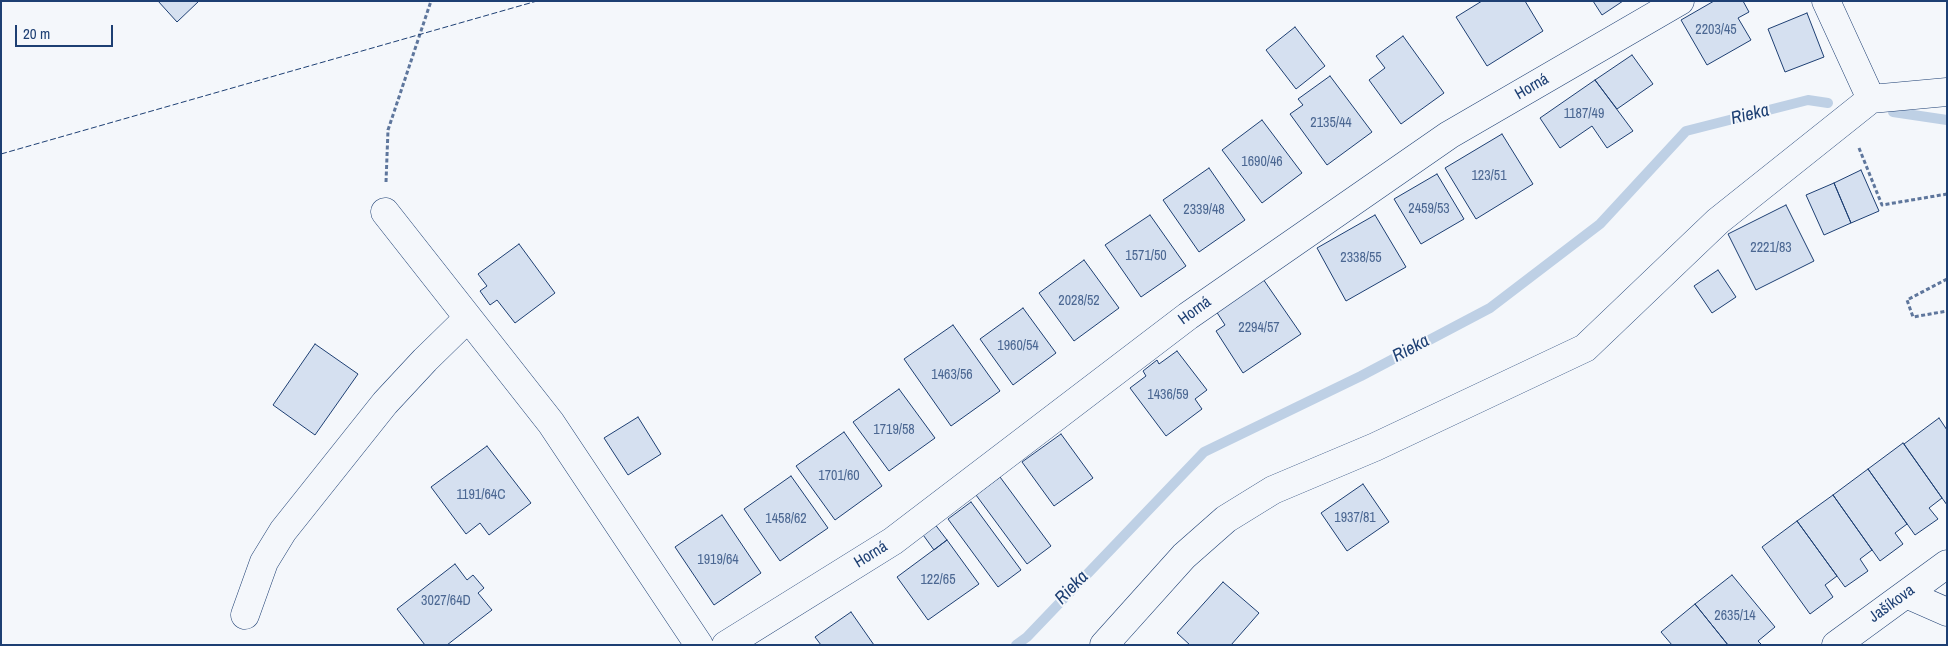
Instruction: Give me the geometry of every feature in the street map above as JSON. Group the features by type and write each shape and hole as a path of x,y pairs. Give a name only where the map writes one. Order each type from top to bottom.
{"street":[{"name":"Horná","path":"726,645 893,541 1188,316 1449,136 1680,1"},
{"path":"1826,1 1871,99"},
{"path":"1104,645 1184,556 1226,519 1272,490 1375,447 1586,348 1718,221 1871,99 1947,92"},
{"path":"385,212 551,423 699,645"},
{"path":"244,615 264,562 283,531 385,403 468,318"},
{"name":"Jašíkova","path":"1836,645 1867,632 1906,594 1947,564"},
{"path":"1906,594 1947,612"}],"path":[{"path":"385,212 388,130 431,1"},
{"path":"1848,118 1882,205 1947,194"},
{"path":"1947,279 1907,300 1913,317 1947,312"}],"building":[{"path":"158,1 199,1 177,22"},
{"path":"1482,1 1525,1 1543,31 1487,66 1456,17"},
{"path":"1593,1 1623,1 1602,15"},
{"path":"1714,1 1743,1 1749,12 1738,18 1751,40 1707,65 1681,20"},
{"path":"1807,13 1824,57 1785,72 1768,29"},
{"path":"1295,27 1325,66 1296,89 1266,50"},
{"path":"1403,36 1444,93 1401,124 1369,80 1385,68 1376,56"},
{"path":"1632,55 1653,84 1617,109 1595,80"},
{"path":"1330,76 1372,132 1327,165 1290,114 1303,105 1298,99"},
{"path":"1595,80 1633,131 1607,148 1592,126 1560,148 1540,118"},
{"path":"1262,120 1302,173 1262,203 1222,150"},
{"path":"1502,134 1533,184 1476,219 1445,168"},
{"path":"1209,168 1245,220 1199,252 1163,200"},
{"path":"1861,170 1879,211 1851,223 1834,183"},
{"path":"1437,174 1464,219 1421,244 1394,199"},
{"path":"1834,183 1851,223 1824,235 1806,195"},
{"path":"1786,205 1814,261 1756,290 1728,234"},
{"path":"1150,215 1186,266 1141,297 1105,245"},
{"path":"1375,215 1406,267 1346,301 1317,248"},
{"path":"519,244 555,293 515,323 497,300 490,305 480,291 487,286 478,274"},
{"path":"1084,260 1119,308 1074,341 1039,293"},
{"path":"1718,270 1736,297 1712,313 1694,286"},
{"path":"1263,279 1301,334 1243,373 1216,331 1225,325 1216,311"},
{"path":"1023,308 1056,353 1013,385 980,339"},
{"path":"953,325 1000,391 951,426 904,359"},
{"path":"315,344 358,374 315,435 273,405"},
{"path":"1177,351 1207,390 1195,399 1202,409 1166,436 1130,388 1146,376 1143,371 1157,360 1159,364"},
{"path":"899,389 935,438 889,471 853,422"},
{"path":"638,417 661,454 628,475 604,438"},
{"path":"1939,418 1947,430 1947,505 1904,444"},
{"path":"844,432 882,486 835,520 796,466"},
{"path":"1061,434 1093,478 1054,506 1022,462"},
{"path":"1903,443 1942,498 1929,508 1938,519 1915,535 1868,469"},
{"path":"487,446 531,503 489,535 480,523 466,534 431,487"},
{"path":"1868,469 1907,524 1895,533 1903,544 1880,561 1833,495"},
{"path":"791,476 828,528 780,561 744,509"},
{"path":"1000,477 1051,546 1027,564 976,495"},
{"path":"1363,484 1389,522 1347,551 1321,513"},
{"path":"1833,495 1872,550 1860,559 1868,571 1845,587 1797,521"},
{"path":"971,502 1021,570 998,587 948,519"},
{"path":"722,515 761,573 714,605 675,547"},
{"path":"1797,521 1837,576 1825,585 1833,597 1810,614 1762,547"},
{"path":"934,523 947,540 934,550 921,532"},
{"path":"947,540 979,584 928,620 897,577"},
{"path":"455,564 467,580 473,575 484,588 478,593 492,610 447,645 425,645 397,609"},
{"path":"1732,575 1775,627 1758,641 1762,645 1728,645 1695,604"},
{"path":"1223,582 1259,613 1231,645 1190,645 1177,633"},
{"path":"1695,604 1728,645 1672,645 1661,632"},
{"path":"851,612 874,645 821,645 815,637"}],"waterway":[{"name":"Rieka","path":"1016,645 1027,637 1204,452 1361,376 1490,308 1600,224 1686,131 1808,100 1828,103"},
{"name":"Rieka","path":"1893,112 1947,120"}],"fence":[{"path":"1,154 537,1"}]}
